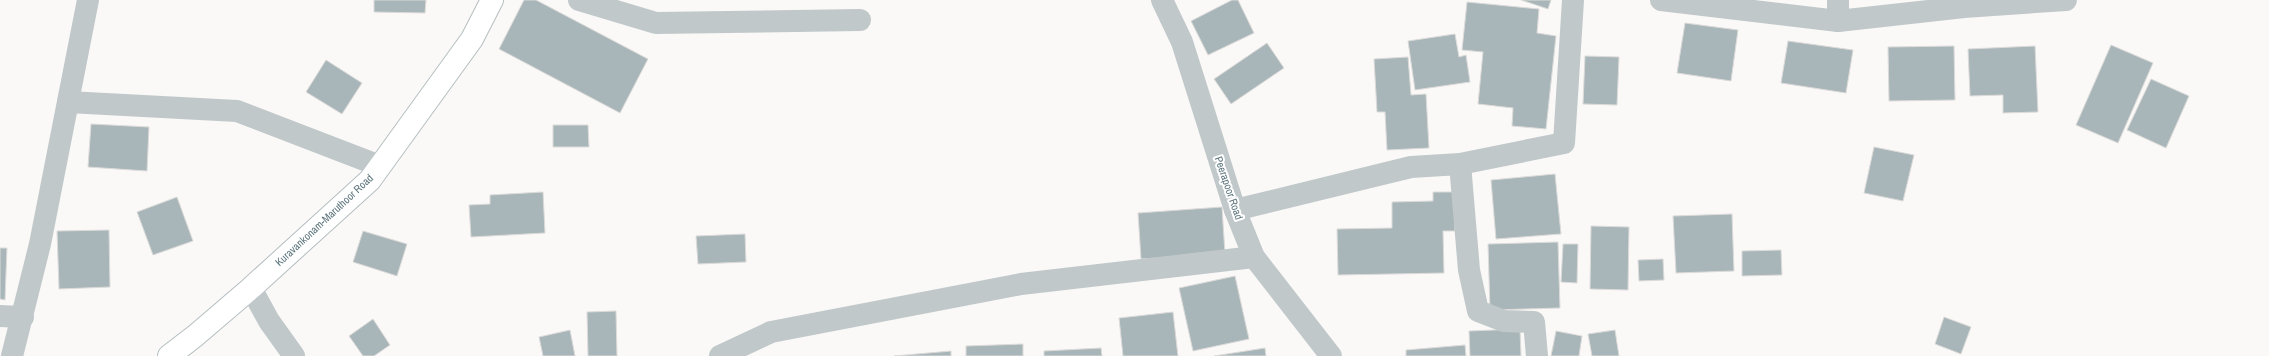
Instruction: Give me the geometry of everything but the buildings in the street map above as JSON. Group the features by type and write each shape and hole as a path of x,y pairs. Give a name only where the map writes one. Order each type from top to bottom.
{"main road":[{"name":"Kuravankonam-Maruthoor Road","path":"169,356 195,336 250,288 370,180 472,39 492,0"}],"street":[{"path":"12,356 23,317 88,0"},
{"path":"579,0 656,23 860,20"},
{"name":"Peerapoor Road","path":"1162,0 1182,42 1235,210 1254,257 1331,356"},
{"path":"1235,210 1411,167 1460,164 1564,143 1573,0"},
{"path":"1661,0 1838,21 1964,7 2066,0"},
{"path":"1838,0 1838,21"},
{"path":"68,102 237,111 380,166"},
{"path":"1460,164 1469,270 1478,311 1504,321 1534,322 1537,356"},
{"path":"720,356 771,332 1021,284 1254,257"},
{"path":"250,288 269,321 294,356"},
{"path":"0,316 23,317"}]}
